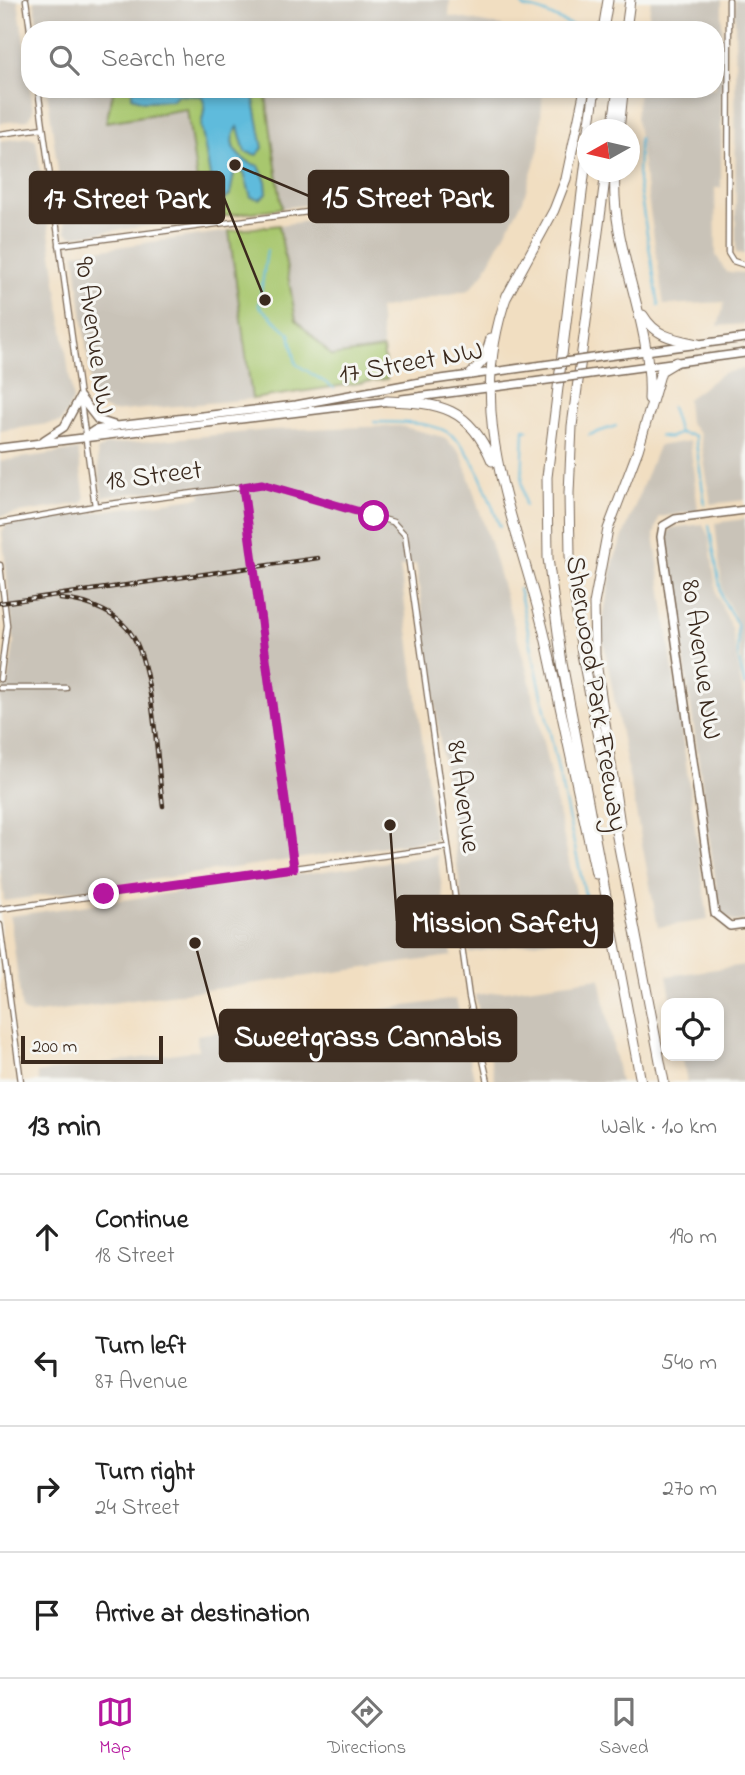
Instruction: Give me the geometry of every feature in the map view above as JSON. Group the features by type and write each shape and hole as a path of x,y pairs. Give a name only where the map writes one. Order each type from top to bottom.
{"highway":[{"path":"628,21 630,0"},
{"path":"471,374 485,358 499,311 549,221 566,179 583,98"},
{"path":"590,119 593,98"},
{"path":"614,119 617,98"},
{"path":"620,119 622,98"},
{"name":"Sherwood Park Freeway","path":"582,182 549,445 547,533 555,627 642,1082"},
{"name":"Sherwood Park Freeway","path":"605,182 572,426 568,525 577,623 664,1082"},
{"path":"615,182 616,225 648,351 646,418"},
{"path":"632,287 645,318 657,332 673,339 698,344"},
{"path":"499,479 492,431 492,372 497,330 508,295"},
{"path":"624,877 624,850 595,655 594,604 608,529 661,370 676,362"},
{"path":"387,401 434,404 460,416 482,440 499,479 546,640 611,946 623,985"}],"main road":[{"name":"17 Street NW","path":"85,436 95,430 117,426 296,405 471,374 745,338"},
{"name":"17 Street NW","path":"0,448 387,401 745,353"},
{"path":"40,442 64,427 80,397 98,420 117,426"},
{"name":"80 Avenue NW","path":"745,510 676,519 663,526 661,537 715,914 730,926 745,924"}],"street":[{"path":"26,0 29,21"},
{"path":"729,0 729,253 733,261 745,265"},
{"name":"90 Avenue NW","path":"39,98 95,506"},
{"path":"0,134 43,128"},
{"path":"59,245 368,204 375,198"},
{"name":"18 Street","path":"0,523 95,506 262,484 393,522"},
{"path":"243,487 294,868"},
{"name":"84 Avenue","path":"393,522 401,527 405,535 469,997 488,1082"},
{"path":"0,565 7,625 0,679"},
{"path":"0,688 66,688"},
{"path":"0,909 447,847"},
{"path":"0,925 21,1082"}],"shaded area":[{"path":"0,0 18,0 21,22 21,98 31,98 33,111 28,120 0,123"},
{"path":"34,0 450,0 449,16 476,21 37,21"},
{"path":"651,0 722,0 722,21 648,21"},
{"path":"735,0 745,0 745,254 736,253"},
{"path":"48,98 112,98 107,122 187,109 202,219 72,236 66,232"},
{"path":"266,98 542,98 539,148 523,200 483,274 469,290 379,309 383,349 332,356 296,321 279,225 363,213 361,198 282,208"},
{"path":"638,98 721,98 721,188 715,188 716,255 726,272 745,273 745,324 718,326 725,302 664,305 640,144 640,119 636,119"},
{"path":"30,137 36,140 73,401 61,422 0,431 0,141"},
{"path":"229,231 252,399 112,412 93,404 75,253"},
{"path":"745,369 745,500 711,504 700,434 689,423 687,399 723,373"},
{"path":"400,426 443,437 461,453 529,678 585,935 469,953 416,564 400,567 435,839 4,901 0,868 0,694 9,678 14,643 2,532 6,525 201,497 199,485 102,497 97,451 106,445 269,430"},
{"path":"690,441 698,511 659,517 654,535 708,920 658,927 601,629 614,560 658,446"},
{"path":"78,450 85,499 82,503 0,516 0,461"},
{"path":"745,519 745,678 734,614 723,594 715,523"},
{"path":"703,524 709,538 717,596 732,629 745,707 745,920 734,922 720,914 667,534 671,528"},
{"path":"437,855 452,956 31,1014 22,1011 10,916"},
{"path":"745,965 745,1082 687,1082 683,1061 724,1061 724,998 671,998 667,976"},
{"path":"600,978 620,1082 495,1082 475,995"},
{"path":"456,999 475,1082 39,1082 37,1073 198,1050 197,1035"}],"green space":[{"path":"112,98 266,98 282,208 202,219 187,109 106,122"},
{"path":"279,225 296,320 332,356 383,349 387,379 252,399 229,231"}],"water":[{"path":"135,98 175,98 173,100 144,101"},
{"path":"203,98 254,98 263,148 257,155 245,152 238,127 232,141 240,157 259,166 266,181 267,193 260,199 251,197 244,173 235,168 230,195 223,200 214,198 201,126 205,106"}],"waterway":[{"path":"517,0 525,8 538,10 563,21"},
{"path":"638,182 659,306"},
{"path":"267,250 259,306 290,334 296,364 334,388"},
{"path":"671,407 679,433 695,436 705,505"},
{"path":"374,422 426,425 453,436 475,465 500,527"},
{"path":"589,435 616,426"},
{"path":"525,506 522,483 524,429 528,430"},
{"path":"660,436 669,438 678,434"},
{"path":"709,525 722,598 737,624 738,656 745,686"},
{"path":"519,589 591,922"}],"railway":[{"path":"0,603 318,558"},
{"path":"60,599 104,611 123,624 136,642 151,699 163,806"}],"place":[{"name":"15 Street Park","path":"235,165"},
{"name":"17 Street Park","path":"265,300"},
{"name":"Mission Safety","path":"390,825"},
{"name":"Sweetgrass Cannabis","path":"195,943"}],"route":[{"path":"104,894 294,868 243,487 262,484 374,516"}]}
